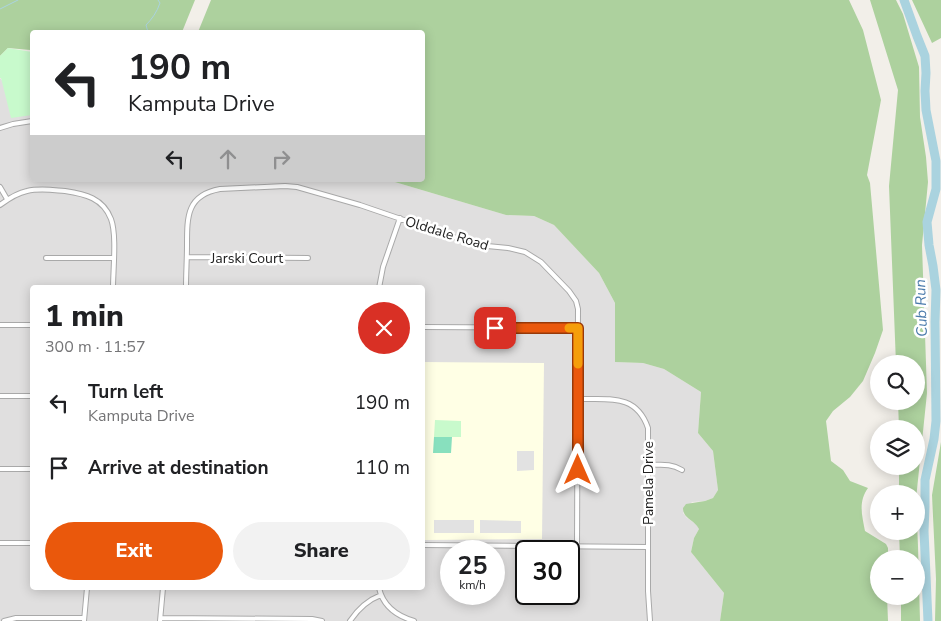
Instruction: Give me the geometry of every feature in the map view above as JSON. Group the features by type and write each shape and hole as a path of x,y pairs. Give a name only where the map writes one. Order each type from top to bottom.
{"street":[{"path":"0,128 30,121"},
{"name":"Olddale Road","path":"186,257 187,222 190,211 197,200 208,192 220,189 285,186 297,187 360,205 477,245 525,252 535,257 546,266 572,295 578,309 577,540"},
{"path":"0,187 7,199"},
{"path":"0,205 7,199 26,191 42,189 81,194 93,198 105,208 112,221 114,232 113,285"},
{"path":"380,285 383,267 400,218"},
{"path":"186,257 186,285"},
{"name":"Jarski Court","path":"186,257 308,258"},
{"path":"46,258 113,258"},
{"path":"0,325 30,325"},
{"path":"425,327 578,328"},
{"path":"0,396 30,396"},
{"name":"Pamela Drive","path":"578,399 620,400 627,402 636,408 645,419 648,428 648,591 650,621"},
{"path":"648,465 667,464 682,470"},
{"path":"0,469 30,469"},
{"path":"0,543 30,543"},
{"path":"425,545 515,546"},
{"path":"580,546 648,547"},
{"path":"4,621 16,618 84,620 87,590"},
{"path":"164,590 160,619 312,619 322,621"},
{"path":"380,590 387,604 395,612 404,618 414,621"},
{"path":"350,621 363,605 381,595"}],"shaded area":[{"path":"0,78 30,115 30,182 395,182 506,215 534,216 554,225 599,273 615,303 615,362 643,363 664,369 701,392 698,433 713,451 718,490 713,498 692,502 683,513 698,525 699,529 694,538 691,552 724,593 720,621 0,621"},
{"path":"425,362 544,363 542,539 425,540"},
{"path":"517,451 534,451 534,470 517,471"},
{"path":"434,520 474,520 474,533 434,533"},
{"path":"480,520 521,521 521,533 480,533"}],"green space":[{"path":"0,0 195,0 183,30 30,30 30,50 8,48 0,56"},
{"path":"211,0 849,0 863,30 881,100 867,175 870,183 883,330 874,355 870,355 870,365 863,381 850,397 833,411 826,421 831,461 843,470 850,481 868,488 862,504 865,531 870,534 870,540 880,540 886,544 888,548 888,550 870,550 870,605 887,605 888,621 720,621 724,593 691,552 694,538 699,529 685,515 683,508 686,504 713,498 718,490 713,451 698,433 701,392 664,369 643,363 615,362 615,303 599,273 554,225 534,216 506,215 395,182 425,182 425,30 199,30"},
{"path":"870,0 896,0 903,14 919,67 920,117 928,182 922,245 927,393 924,420 899,420 898,410 925,410 925,355 896,355 889,186 898,90"},
{"path":"912,0 941,0 941,38 932,43"},
{"path":"8,48 30,52 30,115 11,118 0,78 0,56"},
{"path":"435,420 461,421 461,437 434,437"},
{"path":"434,437 452,437 451,453 433,453"},
{"path":"941,442 941,621 935,621 936,579 932,495"},
{"path":"899,475 918,475 917,485 899,485"},
{"path":"899,540 918,540 918,550 900,550"},
{"path":"901,605 920,605 920,621 901,621"}],"waterway":[{"path":"0,9 18,0"},
{"path":"147,30 146,25 160,3 158,0"},
{"name":"Cub Run","path":"904,0 925,56 926,110 936,161 936,189 927,222 936,290 936,421 925,480 924,531 928,621"}],"slow traffic":[{"path":"569,328 578,328 578,364"}],"route":[{"path":"495,328 578,328 578,470"}]}
